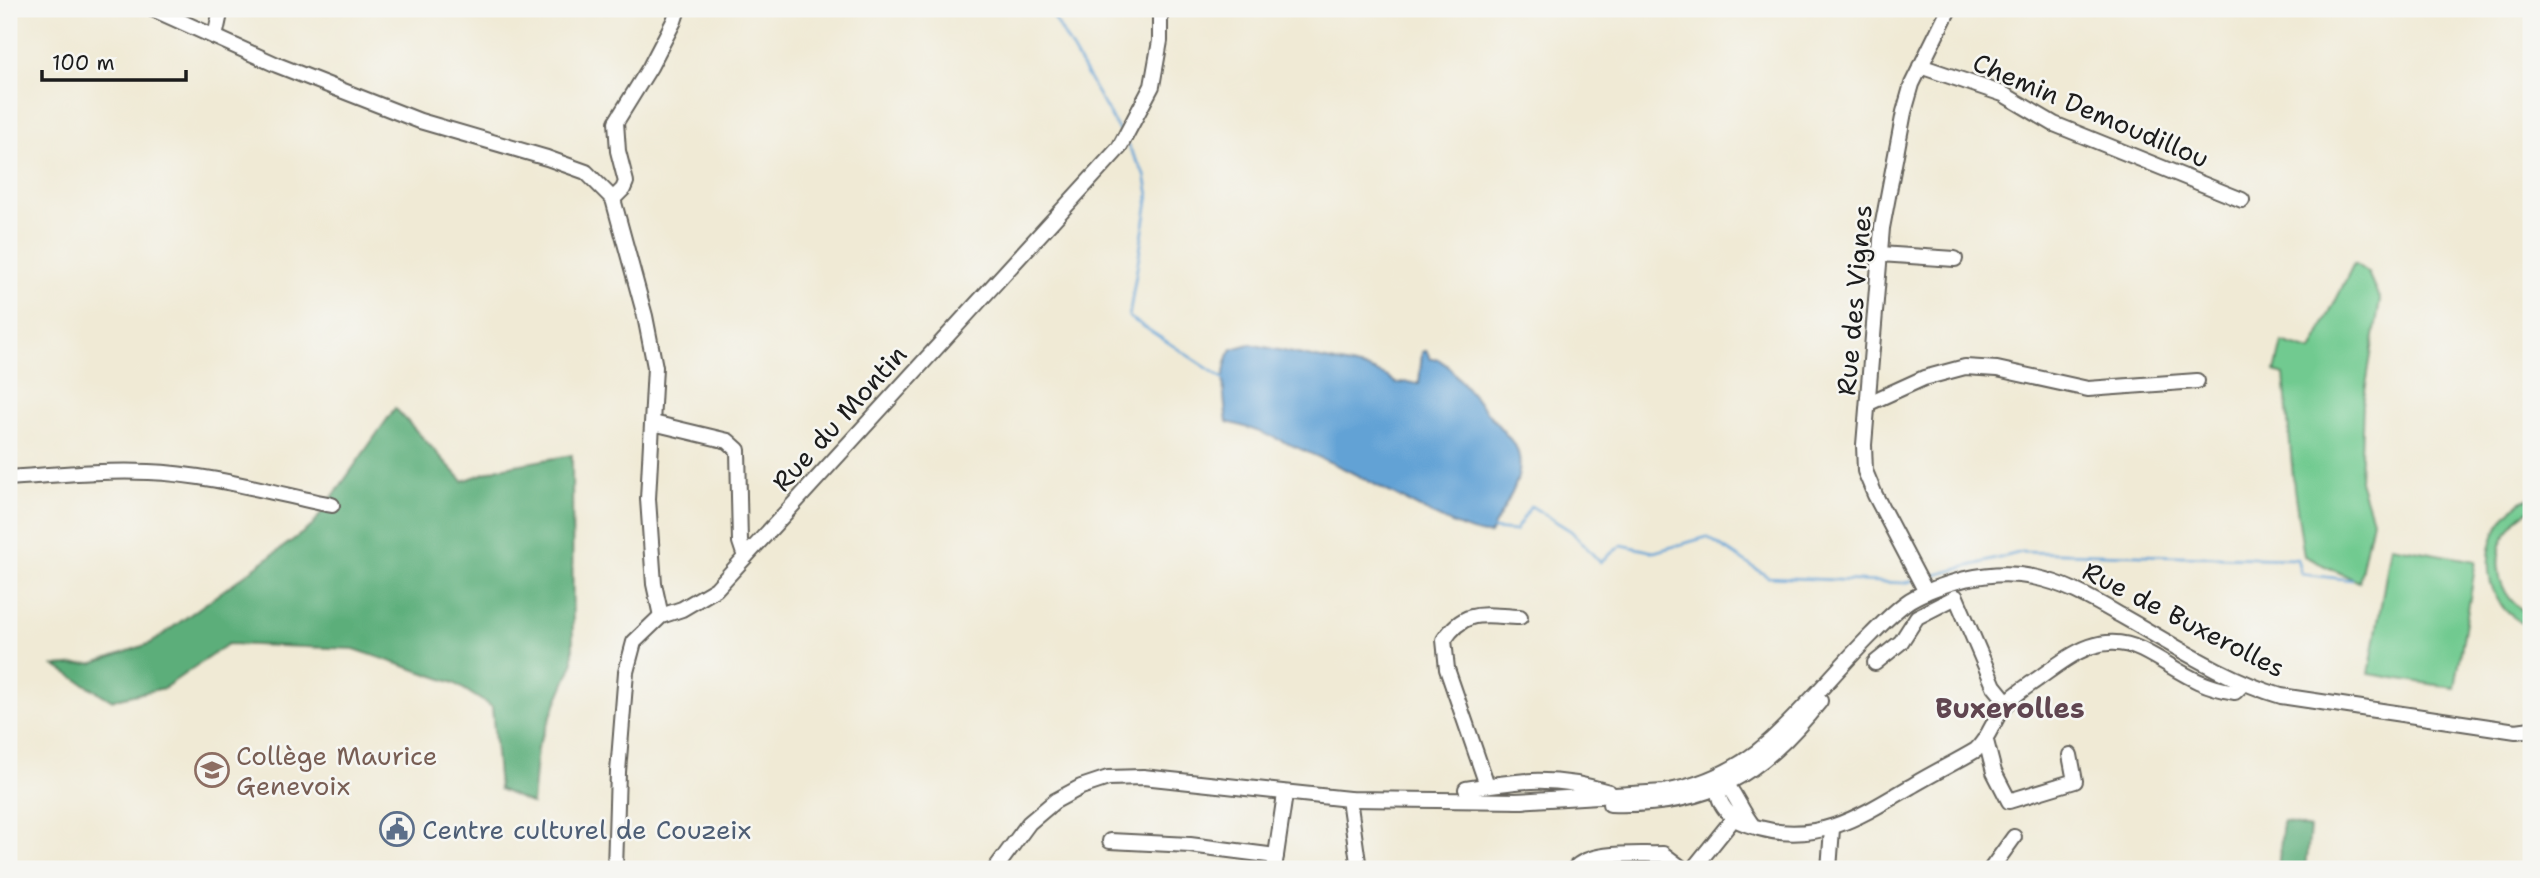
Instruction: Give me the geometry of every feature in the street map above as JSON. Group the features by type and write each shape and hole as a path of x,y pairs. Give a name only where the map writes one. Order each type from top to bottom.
{"street":[{"path":"153,9 277,65 420,121 586,172 613,199 645,316 654,367 648,499 654,584 661,616"},
{"path":"215,37 221,9"},
{"path":"613,199 626,182 616,136 616,122 650,67 678,9"},
{"name":"Rue du Montin","path":"615,869 625,672 634,642 661,616 682,609 716,589 1119,148 1152,86 1160,40 1160,9"},
{"name":"Rue des Vignes","path":"1926,592 1875,495 1865,471 1864,445 1882,228 1904,112 1920,66 1949,9"},
{"name":"Chemin Demoudillou","path":"1920,66 2003,94 2054,124 2242,200"},
{"path":"1880,254 1955,259"},
{"path":"1869,403 1924,379 1965,367 1997,369 2088,389 2197,382"},
{"path":"653,423 728,442 738,450 740,542 745,557"},
{"path":"9,478 95,472 188,475 332,505"},
{"name":"Rue de Buxerolles","path":"995,869 1029,823 1055,801 1081,787 1108,778 1143,777 1349,799 1645,805 1677,801 1750,771 1775,751 1798,728 1873,633 1893,613 1926,592 1960,580 2000,574 2030,576 2055,582 2080,593 2240,687 2321,704 2516,731 2531,729"},
{"path":"1875,663 1901,642 1917,617 1956,597 1994,686 2007,702"},
{"path":"1487,785 1447,669 1444,640 1453,626 1468,616 1520,617"},
{"path":"1753,826 1740,808 1732,787 1721,782 1718,798 1734,818 1753,826 1777,832 1832,829 1861,816 1976,750 1986,741 2007,702 2068,657 2088,646 2123,644 2141,649 2191,680 2217,689 2240,687"},
{"path":"1986,741 1994,772 2009,801 2076,781 2070,755"},
{"path":"1466,789 1517,780 1546,779 1581,783 1620,795"},
{"path":"1516,801 1517,780"},
{"name":"Rue de Buxerolles","path":"1516,801 1620,795 1721,782"},
{"path":"1110,841 1190,845 1275,862 1285,794"},
{"path":"1349,799 1359,869"},
{"path":"1693,869 1734,818"},
{"path":"1829,869 1832,829"},
{"path":"1991,869 2014,837"},
{"path":"1574,869 1580,862 1591,857 1663,854 1683,869"}],"green space":[{"path":"2354,263 2368,273 2380,300 2363,404 2360,481 2372,520 2359,582 2304,556 2294,489 2284,375 2275,372 2282,342 2311,351"},
{"path":"395,408 463,481 499,468 572,455 573,664 537,748 532,804 499,789 492,707 454,683 354,649 228,644 164,688 111,700 55,666 94,663 151,643 312,526"},
{"path":"2531,497 2531,509 2517,519 2507,532 2498,562 2506,593 2516,605 2531,615 2531,626 2512,616 2499,601 2491,583 2489,563 2492,542 2500,524 2513,508"},
{"path":"2391,546 2476,561 2455,688 2369,674"},
{"path":"2283,821 2310,828 2306,869 2278,869"}],"water":[{"path":"1250,344 1369,369 1397,384 1419,384 1422,352 1426,351 1431,359 1438,359 1448,366 1515,445 1519,457 1520,468 1513,491 1490,534 1460,527 1336,465 1268,435 1227,422 1225,365 1232,349"}],"waterway":[{"path":"1049,9 1119,131"},
{"path":"1128,146 1145,175 1149,195 1129,317 1227,381"},
{"path":"1490,527 1515,531 1531,506 1571,531 1600,562 1622,545 1654,552 1707,537 1768,577 1904,583 1912,581"},
{"path":"1928,577 2022,552 2297,559 2301,574 2352,580"}],"place":[{"name":"Collège Maurice Genevoix","path":"212,770"},
{"name":"Centre culturel de Couzeix","path":"397,829"}],"district":[{"name":"Buxerolles","path":"2010,708"}]}
